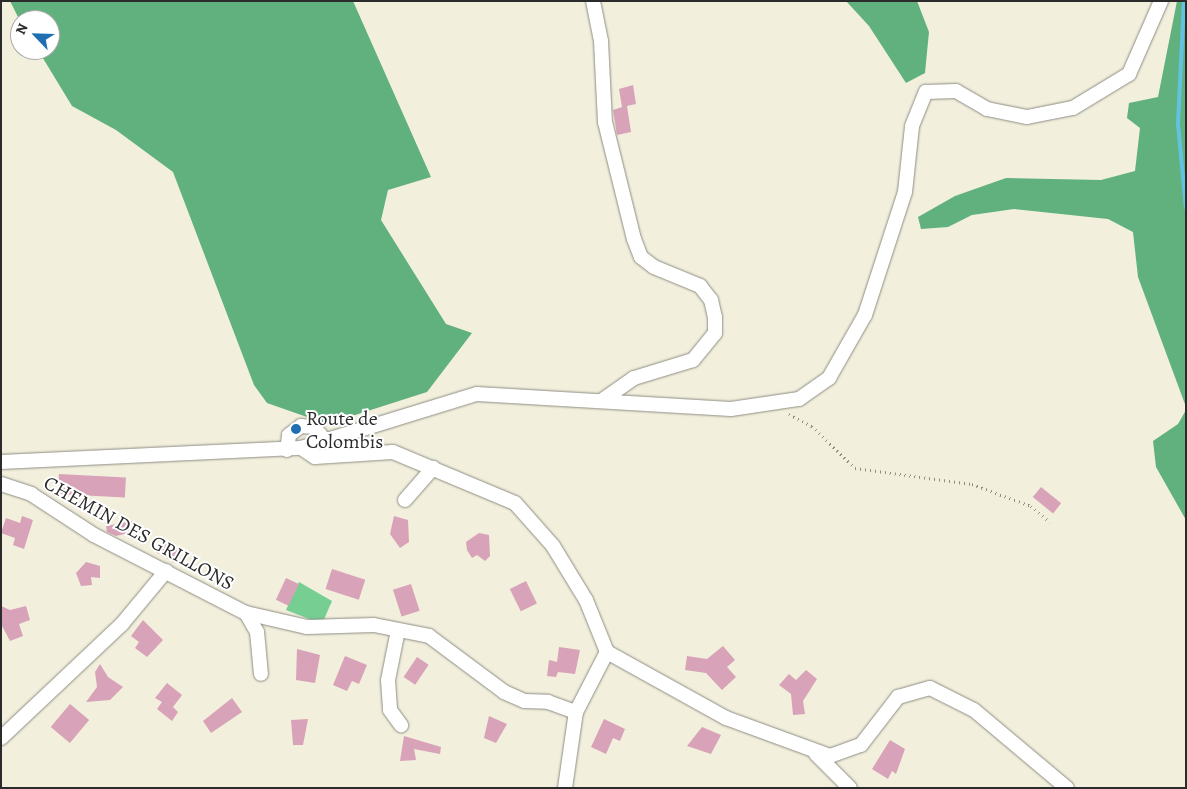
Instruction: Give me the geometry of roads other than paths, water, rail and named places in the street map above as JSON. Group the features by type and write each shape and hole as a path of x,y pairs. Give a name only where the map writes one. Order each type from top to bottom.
{"street":[{"path":"593,1 601,41 605,122 634,239 641,257 654,267 700,286 711,300 715,317 715,333 693,360 634,378 604,398"},
{"path":"1,462 294,449 326,442 477,394 604,398 730,409 778,405 798,399 829,378 855,338 892,241 905,192 915,109 926,92 956,91 987,109 1027,118 1073,108 1129,74 1161,1"},
{"path":"294,449 290,435 301,426 314,427 326,442"},
{"path":"294,449 315,457 393,452 506,499 528,514 586,600 607,652 726,718 814,752 830,756 846,753 861,744 898,697 930,688 974,710 1067,788"},
{"path":"405,500 433,468"},
{"name":"CHEMIN DES GRILLONS","path":"2,487 31,494 94,535 166,570 203,594 246,613 307,627 374,625 398,630 444,644 504,692 524,701 548,702 576,712"},
{"path":"1,738 122,624 166,570"},
{"path":"246,613 257,632 262,674"},
{"path":"398,630 388,680 390,710 401,725"},
{"path":"565,788 576,712 607,652"},
{"path":"814,752 850,788"}],"waterway":[{"path":"1184,1 1178,124 1186,208"}],"place":[{"name":"Route de Colombis","path":"296,429"}]}
